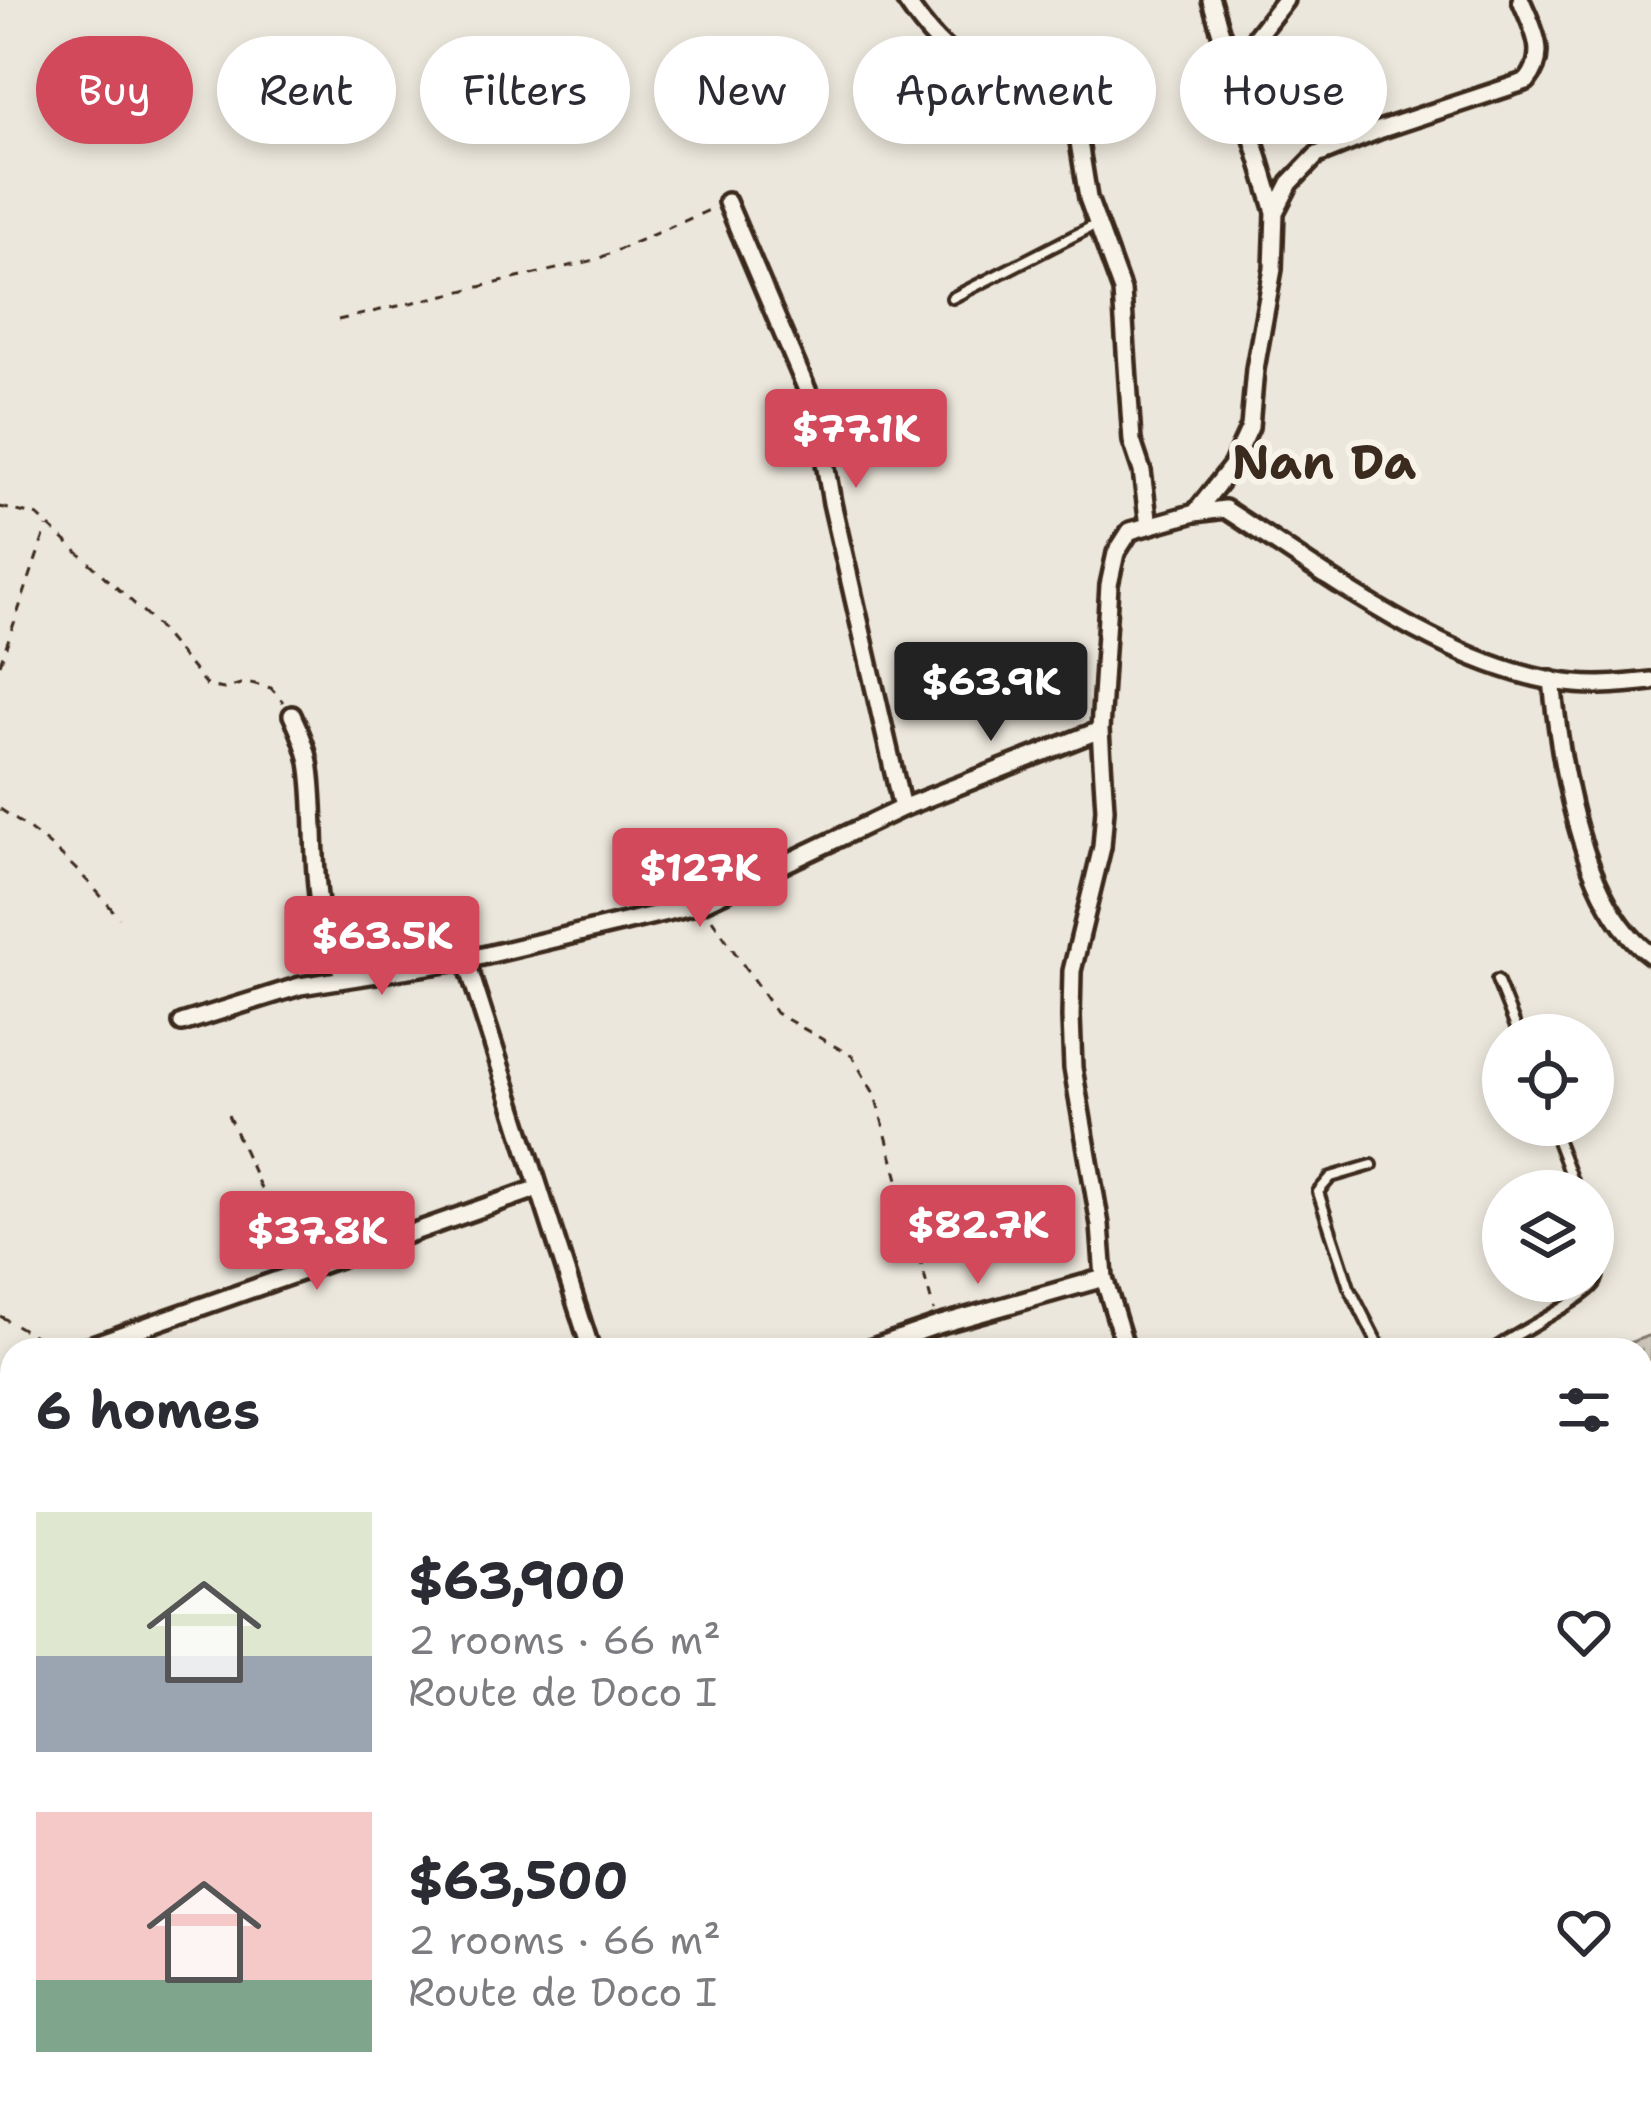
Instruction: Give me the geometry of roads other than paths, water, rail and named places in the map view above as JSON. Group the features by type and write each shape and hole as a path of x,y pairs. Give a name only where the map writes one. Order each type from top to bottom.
{"street":[{"path":"905,0 952,58 979,74 1066,99 1074,111 1096,224 1122,291 1130,424 1149,526"},
{"path":"1211,0 1224,36"},
{"path":"1257,36 1286,0"},
{"path":"1275,212 1290,182 1317,155 1527,81 1538,68 1540,54 1521,0"},
{"path":"1195,513 1232,466 1250,427 1255,369 1274,269 1275,212 1256,144"},
{"path":"727,202 816,411 832,503 902,808"},
{"path":"1122,1338 1104,1278 1100,1225 1072,1069 1071,1018 1072,970 1102,848 1106,808 1100,730 1108,586 1116,553 1130,531 1225,509 1408,626 1474,657 1552,680 1593,686 1651,681"},
{"path":"1552,680 1558,734 1589,855 1609,907 1651,955"},
{"path":"292,715 310,765 315,865 328,941 347,978"},
{"path":"182,1023 300,986 466,960 700,904 902,808 1100,730"},
{"path":"466,960 587,1338"},
{"path":"112,1338 539,1188"},
{"path":"901,1338 1104,1278"}],"lane":[{"path":"952,298 1096,224"},
{"path":"1496,980 1511,1014"},
{"path":"1372,1165 1331,1177 1318,1192 1349,1287 1375,1338"},
{"path":"1508,1338 1573,1302"}],"district":[{"name":"Nan Da","path":"1324,462"}]}
